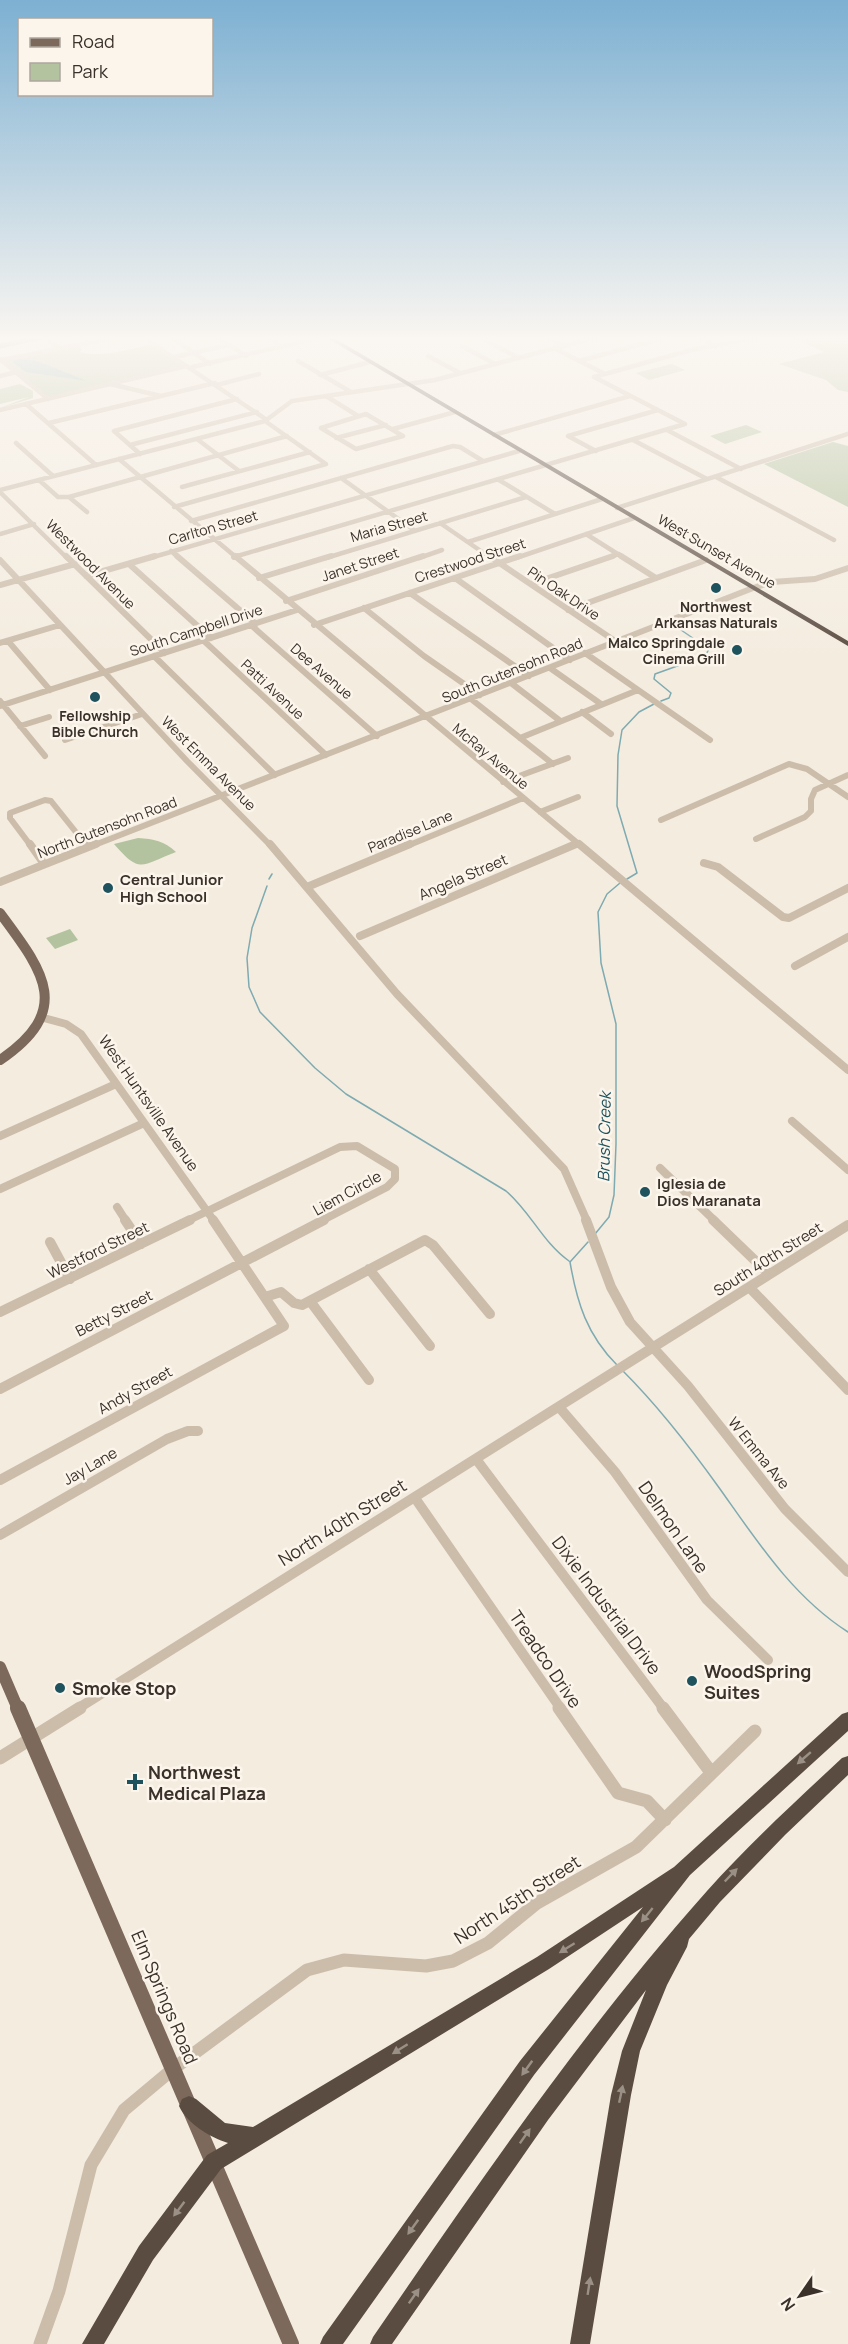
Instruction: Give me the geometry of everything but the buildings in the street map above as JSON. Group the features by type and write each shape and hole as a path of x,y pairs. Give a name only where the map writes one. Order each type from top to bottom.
{"highway":[{"name":"West Sunset Avenue","path":"509,444 848,644"},
{"path":"92,2344 146,2253 214,2162 543,1963 684,1869 848,1720"},
{"path":"380,2344 587,2047 643,1977 765,1839 848,1764"},
{"path":"330,2344 527,2068 684,1869"},
{"path":"580,2344 621,2095 631,2051 660,1978 694,1919"},
{"path":"189,2106 216,2130 229,2135 255,2137"}],"main road":[{"path":"0,913 43,979 46,992 40,1017 25,1041 0,1060"},
{"name":"Elm Springs Road","path":"0,1667 287,2336"}],"street":[{"path":"18,444 53,476"},
{"path":"72,444 96,465"},
{"path":"0,491 174,444"},
{"path":"203,444 260,483"},
{"path":"39,480 58,497 69,497 257,444"},
{"path":"174,507 324,465 325,462 299,444"},
{"path":"346,444 358,449 374,444"},
{"path":"584,444 596,451"},
{"path":"234,557 618,444"},
{"path":"641,444 707,479"},
{"path":"694,444 741,469"},
{"path":"617,508 816,444"},
{"path":"130,445 140,453"},
{"path":"191,521 457,446 483,461"},
{"name":"Carlton Street","path":"86,576 519,451"},
{"path":"182,487 310,452"},
{"name":"McRay Avenue","path":"119,459 314,625 848,1070"},
{"path":"716,477 834,540"},
{"path":"341,478 414,530"},
{"path":"499,480 555,514"},
{"name":"Westwood Avenue","path":"0,491 165,653"},
{"name":"Maria Street","path":"259,578 526,496"},
{"path":"69,497 87,512"},
{"path":"468,542 602,499"},
{"name":"Crestwood Street","path":"314,625 634,518"},
{"name":"Pin Oak Drive","path":"440,523 615,641"},
{"path":"0,534 34,525"},
{"path":"586,534 656,578"},
{"name":"Janet Street","path":"286,601 442,550"},
{"name":"Dee Avenue","path":"171,551 377,736"},
{"path":"531,584 619,554"},
{"name":"West Emma Avenue","path":"0,560 142,714 277,852 358,951 564,1169 622,1312 653,1348"},
{"path":"568,610 706,560"},
{"path":"0,585 75,564"},
{"name":"Patti Avenue","path":"129,564 326,756"},
{"name":"South Gutensohn Road","path":"222,796 753,588 772,582 815,579 848,568"},
{"path":"454,578 570,660"},
{"path":"410,593 465,635 482,642 529,676"},
{"path":"364,608 424,656 448,670 480,695"},
{"name":"South Campbell Drive","path":"1,704 297,610"},
{"path":"0,643 60,625"},
{"path":"8,641 50,690"},
{"path":"585,654 710,740"},
{"path":"154,657 275,775"},
{"path":"550,668 601,704"},
{"path":"511,683 559,720"},
{"path":"520,738 559,720 638,690"},
{"path":"471,699 553,764"},
{"path":"1,704 45,756"},
{"path":"582,712 611,734"},
{"path":"65,740 142,714"},
{"path":"20,726 49,717"},
{"path":"503,782 568,758"},
{"path":"661,820 789,764 807,769 848,796"},
{"path":"756,840 809,814 812,807 812,795 848,775"},
{"name":"North Gutensohn Road","path":"0,882 222,796"},
{"path":"540,812 578,797"},
{"name":"Paradise Lane","path":"307,887 523,798"},
{"path":"44,864 10,818 10,813 45,800 51,801 88,848"},
{"name":"Angela Street","path":"360,936 577,844"},
{"path":"704,863 718,867 783,918 789,918 848,888"},
{"path":"795,966 848,938"},
{"name":"West Huntsville Avenue","path":"40,1017 66,1024 81,1034 208,1212 284,1326"},
{"path":"0,1136 116,1084"},
{"path":"792,1121 848,1170"},
{"path":"0,1189 144,1123"},
{"name":"Liem Circle","path":"208,1212 345,1145 357,1146 394,1169 395,1179 390,1185 243,1264"},
{"path":"660,1168 769,1274"},
{"path":"117,1207 141,1244"},
{"name":"Westford Street","path":"0,1312 208,1212"},
{"name":"South 40th Street","path":"703,1316 848,1225"},
{"path":"265,1297 280,1292 298,1304 310,1301 417,1242 425,1240 433,1245 490,1314"},
{"path":"50,1242 70,1279"},
{"name":"Betty Street","path":"0,1389 243,1264"},
{"path":"369,1269 430,1346"},
{"path":"749,1287 848,1390"},
{"path":"310,1301 369,1380"},
{"name":"North 40th Street","path":"0,1758 703,1316"},
{"name":"Andy Street","path":"0,1480 284,1326"},
{"name":"W Emma Ave","path":"653,1348 688,1386 785,1509 848,1572"},
{"name":"Delmon Lane","path":"559,1407 615,1472 707,1600 768,1660"},
{"name":"Jay Lane","path":"0,1535 167,1439 188,1431 198,1431"},
{"name":"Dixie Industrial Drive","path":"476,1459 710,1771"},
{"name":"Treadco Drive","path":"415,1498 618,1793 647,1801 665,1820"},
{"name":"North 45th Street","path":"39,2344 59,2291 91,2165 105,2138 124,2110 173,2069 307,1970 344,1959 426,1966 453,1961 488,1943 537,1903 636,1847 665,1820 710,1771 755,1731"}],"green space":[{"path":"826,444 848,446 848,507 764,464"},
{"path":"138,838 158,841 176,852 148,863 136,864 114,844"},
{"path":"70,929 78,940 55,949 46,938"}],"waterway":[{"name":"Brush Creek","path":"661,701 669,698 671,693 654,679 655,674 705,656 709,649 681,630"},
{"name":"Brush Creek","path":"627,879 637,873 617,806 618,755 622,730 639,712 654,704"},
{"path":"269,879 272,874"},
{"name":"Brush Creek","path":"595,1234 609,1217 614,1195 616,1144 616,1024 601,963 598,912 607,894 620,883"},
{"path":"267,886 252,928 247,958 249,987 260,1012 315,1068 346,1094 506,1191 560,1254 569,1261"},
{"name":"Brush Creek","path":"588,1242 570,1262 576,1291 591,1330 617,1365"},
{"name":"Brush Creek","path":"623,1371 686,1443 777,1567 810,1602 848,1632"}],"place":[{"name":"Northwest Arkansas Naturals","path":"716,588"},
{"name":"Malco Springdale Cinema Grill","path":"737,650"},
{"name":"Fellowship Bible Church","path":"95,697"},
{"name":"Central Junior High School","path":"108,888"},
{"name":"Iglesia de Dios Maranata","path":"645,1192"},
{"name":"WoodSpring Suites","path":"692,1681"},
{"name":"Smoke Stop","path":"60,1688"},
{"name":"Northwest Medical Plaza","path":"135,1782"}]}
